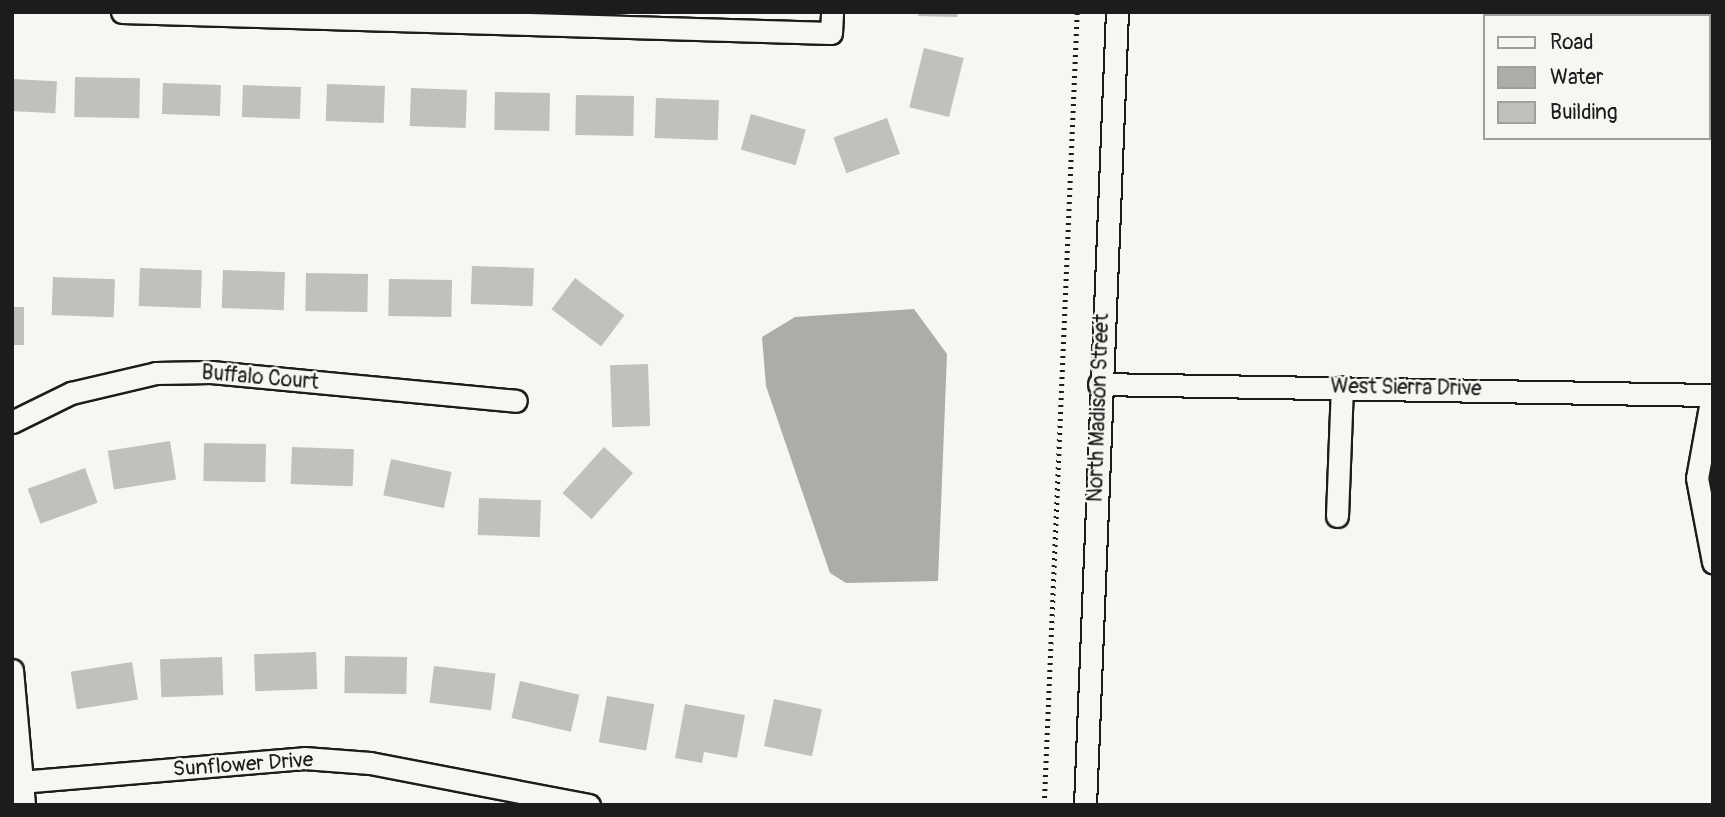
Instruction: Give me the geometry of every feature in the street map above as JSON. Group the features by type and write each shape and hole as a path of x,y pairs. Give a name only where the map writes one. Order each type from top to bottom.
{"street":[{"path":"122,12 832,23"},
{"name":"North Madison Street","path":"1085,805 1099,384 1117,12"},
{"name":"Buffalo Court","path":"12,422 71,393 156,373 211,372 516,401"},
{"name":"West Sierra Drive","path":"1099,384 1712,395"},
{"path":"1337,516 1342,387"},
{"path":"1712,395 1697,478 1713,562"},
{"path":"12,670 24,805"},
{"name":"Sunflower Drive","path":"20,782 304,758 370,763 589,805"}],"path":[{"path":"1044,805 1077,12"}],"water":[{"path":"914,309 947,354 938,581 846,583 830,573 766,386 762,337 795,317"}],"building":[{"path":"919,12 958,12 957,17 918,16"},
{"path":"924,48 964,58 949,117 909,107"},
{"path":"75,77 140,78 139,118 74,117"},
{"path":"12,79 57,81 55,113 12,111"},
{"path":"163,83 221,85 220,116 162,114"},
{"path":"327,84 385,86 384,123 326,121"},
{"path":"243,85 301,87 300,119 242,117"},
{"path":"411,88 467,90 466,128 410,126"},
{"path":"495,92 550,93 549,131 494,130"},
{"path":"576,95 634,96 633,136 575,135"},
{"path":"656,98 719,100 718,140 655,138"},
{"path":"751,114 806,130 796,165 741,150"},
{"path":"887,118 900,154 846,173 833,137"},
{"path":"472,266 534,268 533,306 471,304"},
{"path":"140,268 202,270 201,308 139,306"},
{"path":"223,270 285,272 284,310 222,308"},
{"path":"306,273 368,274 367,312 305,311"},
{"path":"53,277 115,279 114,317 52,315"},
{"path":"575,278 625,315 601,346 552,309"},
{"path":"389,279 452,280 451,317 388,316"},
{"path":"12,307 24,307 24,345 12,345"},
{"path":"648,364 650,426 612,427 610,365"},
{"path":"170,441 176,480 114,489 108,451"},
{"path":"204,443 266,444 265,482 203,481"},
{"path":"292,447 354,449 353,486 291,484"},
{"path":"604,447 633,473 591,519 563,493"},
{"path":"391,459 452,472 444,508 383,495"},
{"path":"85,468 98,503 40,524 28,489"},
{"path":"479,498 541,500 540,537 478,535"},
{"path":"316,652 317,689 255,691 254,654"},
{"path":"345,656 407,657 406,694 344,693"},
{"path":"222,657 223,695 161,697 160,659"},
{"path":"132,662 138,700 77,709 71,672"},
{"path":"434,666 496,674 491,710 429,703"},
{"path":"520,681 579,695 571,732 511,718"},
{"path":"607,696 654,704 646,751 599,742"},
{"path":"774,699 822,709 812,756 764,746"},
{"path":"685,704 745,715 737,758 704,752 702,763 675,758"}]}
